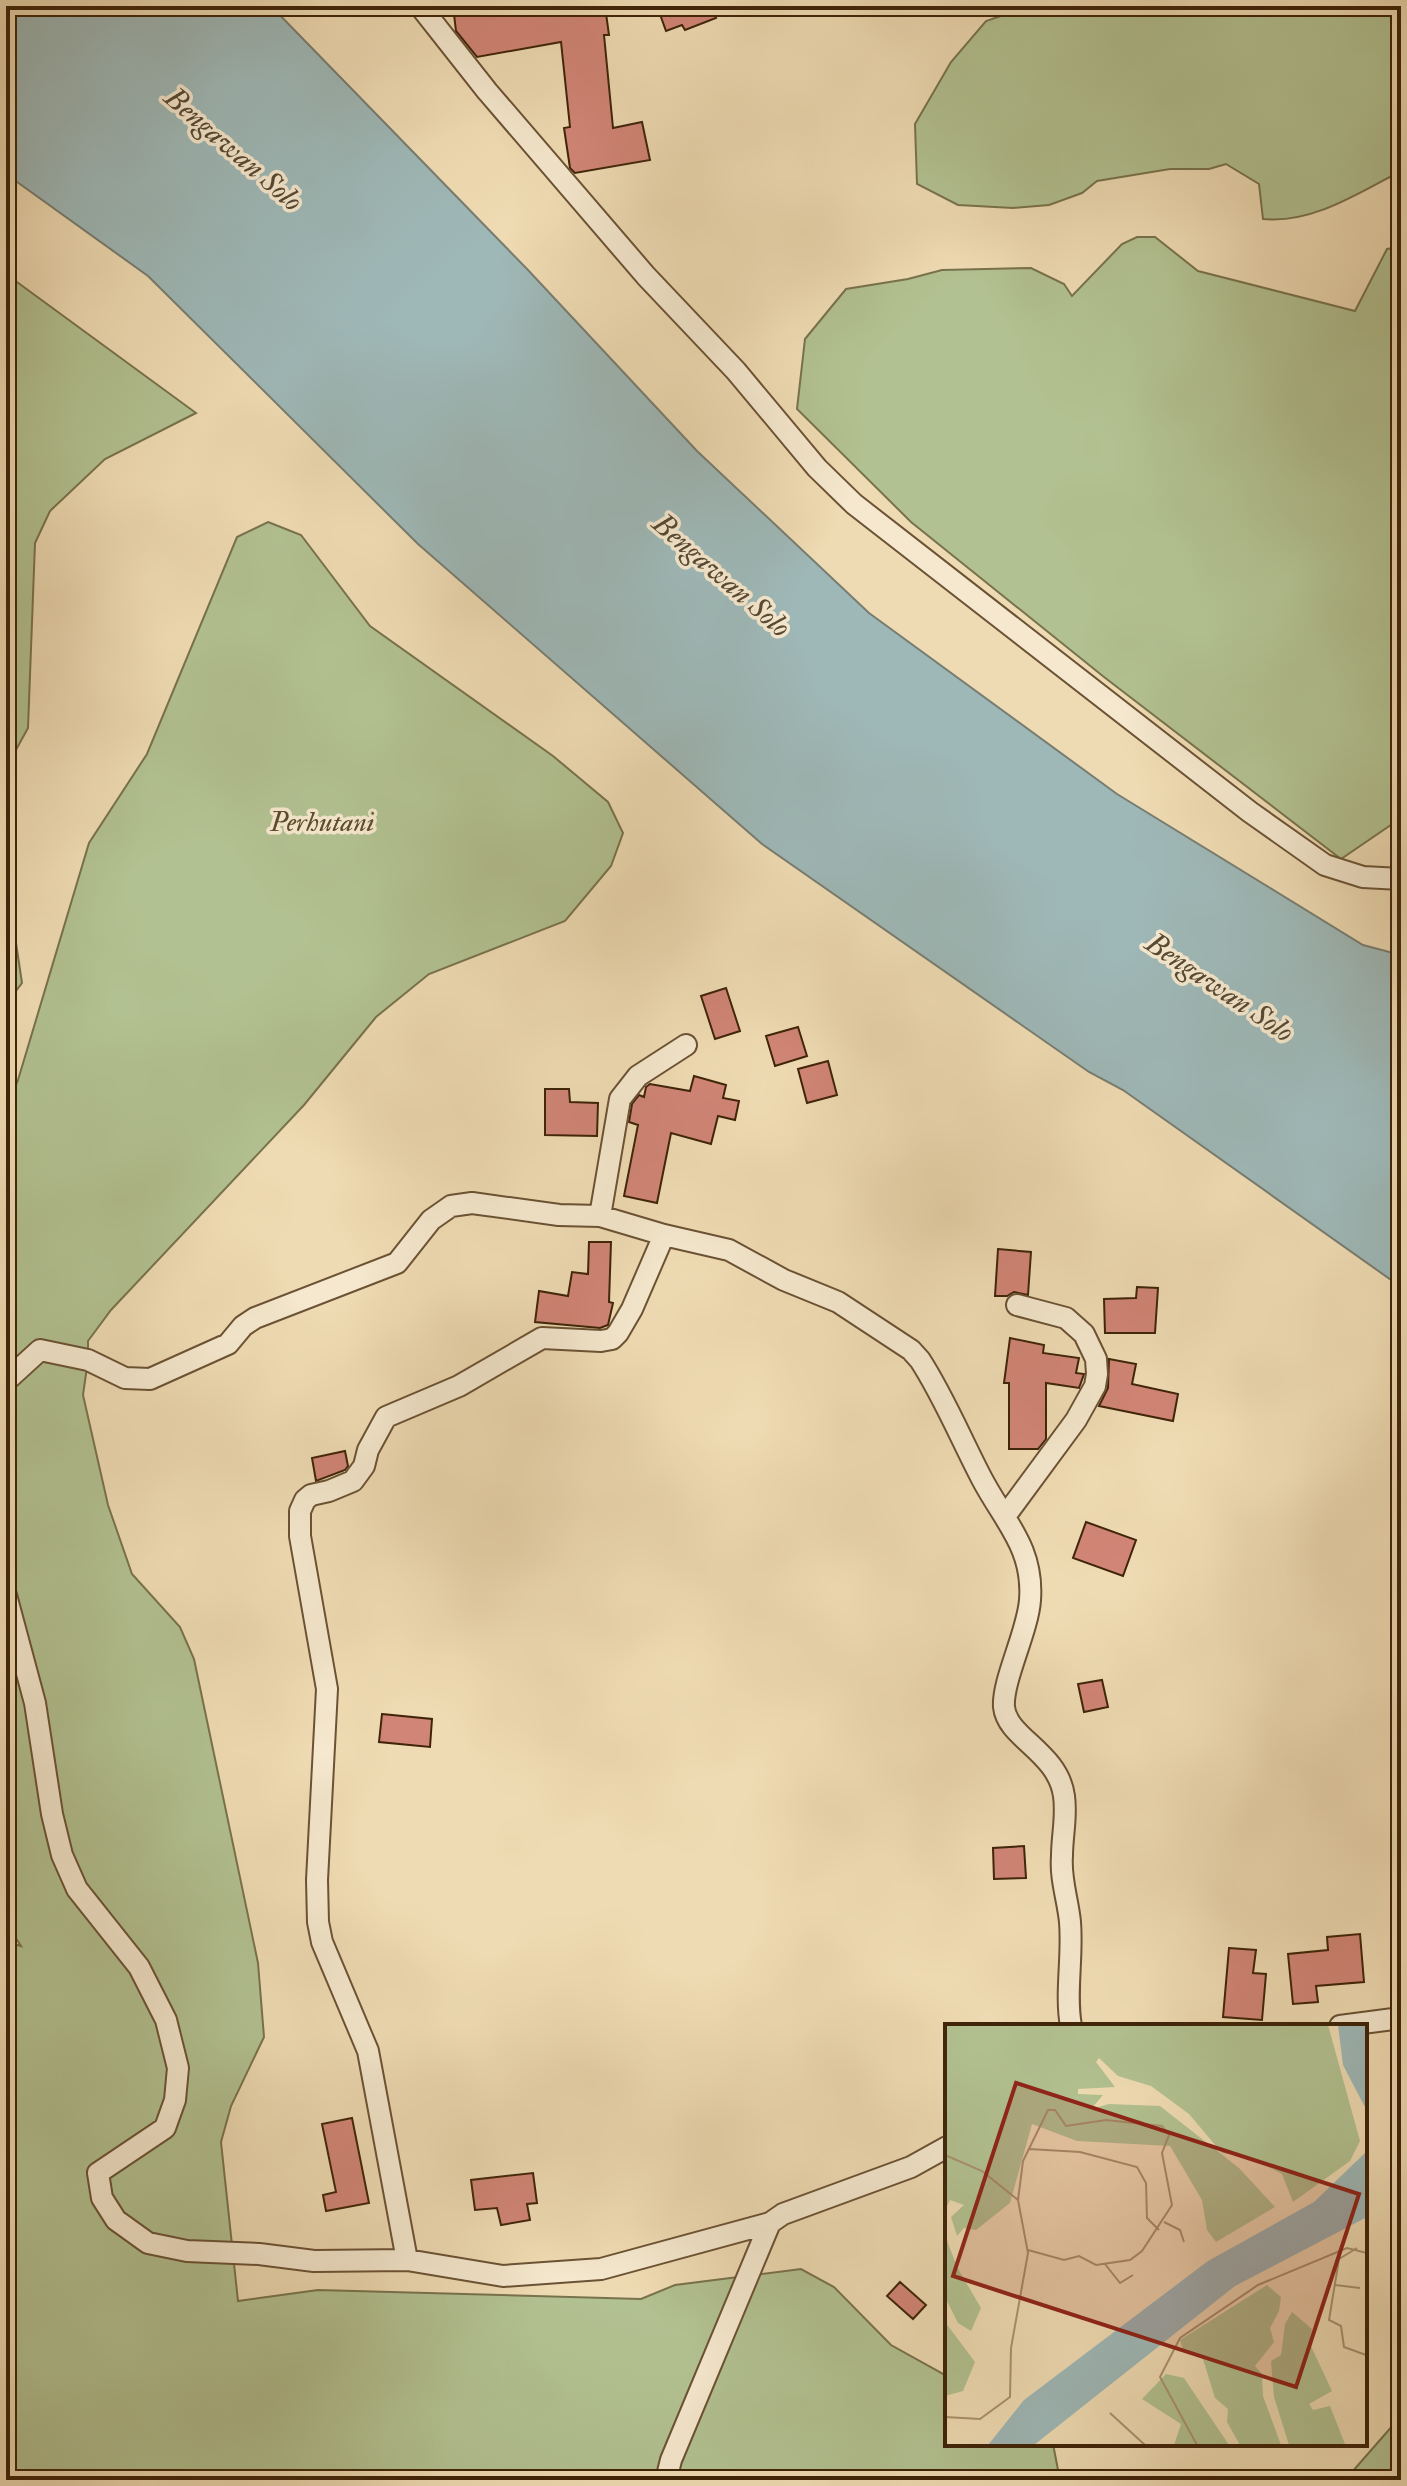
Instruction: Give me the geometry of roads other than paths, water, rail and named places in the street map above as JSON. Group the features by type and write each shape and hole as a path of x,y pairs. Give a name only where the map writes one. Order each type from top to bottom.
{"street":[{"path":"420,6 487,91 646,276 736,371 817,468 854,504 1250,812 1325,865 1363,877 1401,879"},
{"path":"600,1216 620,1099 638,1076 686,1045"},
{"path":"6,1381 40,1350 88,1360 125,1378 150,1379 228,1344 243,1326 255,1318 397,1263 431,1220 451,1206 472,1203 559,1215 600,1216 729,1250 784,1280 838,1302 911,1350 927,1370 983,1481 1006,1515 1030,1570 1030,1602 1004,1705 1012,1725 1053,1767 1060,1778 1064,1795 1066,1824 1061,1857 1070,1920 1071,2024"},
{"path":"407,2260 368,2051 322,1942 318,1922 317,1880 327,1689 300,1536 300,1511 311,1495 353,1481 364,1466 368,1450 386,1417 459,1386 542,1338 612,1339 632,1309 664,1235"},
{"path":"1006,1515 1076,1420 1095,1386 1097,1374 1096,1359 1084,1334 1066,1318 1017,1305"},
{"path":"6,1595 35,1703 52,1814 62,1855 77,1889 139,1967 166,2020 178,2068 175,2100 165,2128 98,2173 102,2198 116,2220 148,2243 187,2251 259,2254 314,2261 407,2260 503,2276 601,2269 770,2223 783,2214 911,2167 945,2148"},
{"path":"1355,2024 1401,2018"},
{"path":"666,2480 671,2460 770,2223"}],"water":[{"name":"Bengawan Solo","path":"6,6 271,6 528,270 697,451 869,613 1117,794 1363,945 1401,955 1401,1287 1123,1090 1089,1072 762,844 418,544 148,276 6,174"}],"park label":[{"name":"Perhutani","path":"322,821"}]}
